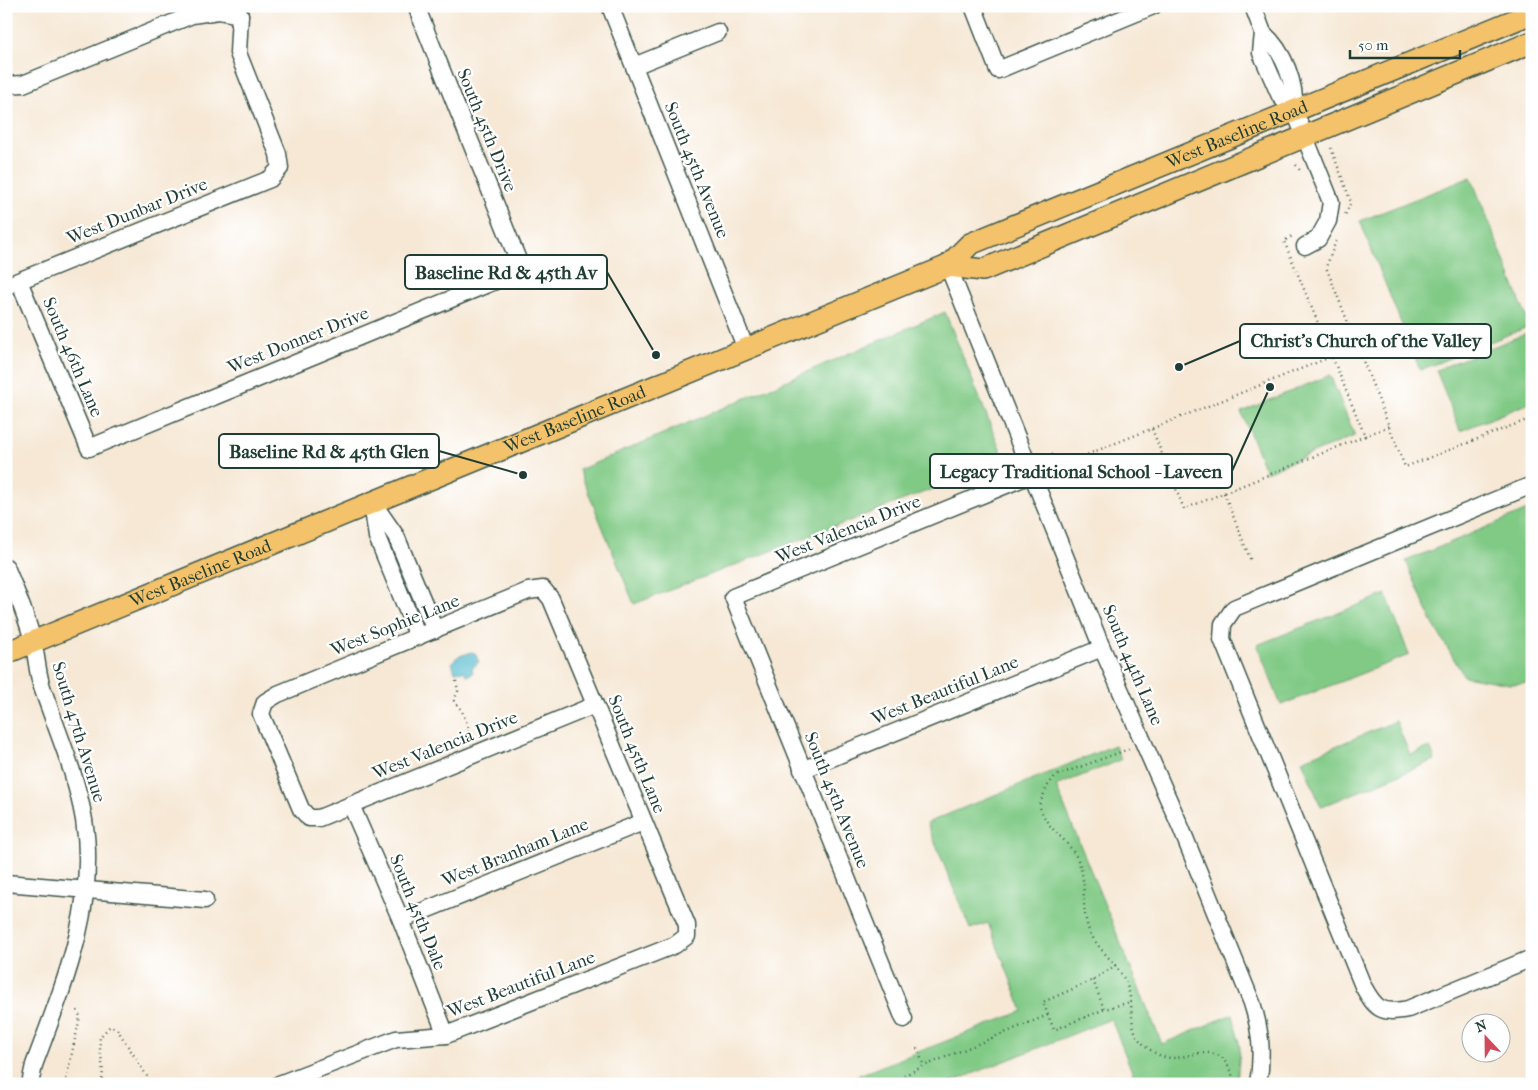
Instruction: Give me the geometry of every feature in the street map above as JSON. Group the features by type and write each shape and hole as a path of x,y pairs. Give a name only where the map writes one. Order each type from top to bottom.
{"main road":[{"name":"West Baseline Road","path":"6,653 948,266 970,244 1532,13"},
{"name":"West Baseline Road","path":"948,266 983,270 1532,42"}],"street":[{"name":"South 45th Drive","path":"416,6 522,270"},
{"name":"South 45th Avenue","path":"610,6 746,349"},
{"path":"973,6 998,70 1153,6"},
{"path":"1252,6 1263,33 1261,53 1280,96 1295,112 1331,202 1328,221 1318,239 1303,238"},
{"path":"6,85 23,84 192,15 244,10"},
{"name":"West Dunbar Drive","path":"13,283 270,179 280,168 278,154 238,53 244,10"},
{"path":"634,66 718,32"},
{"name":"South 44th Lane","path":"948,266 1034,474 1102,648 1181,828 1252,1003 1259,1024 1262,1050 1258,1084"},
{"name":"West Donner Drive","path":"89,448 522,270"},
{"name":"South 46th Lane","path":"13,283 89,448"},
{"name":"West Valencia Drive","path":"733,597 1034,474"},
{"path":"1532,485 1234,608 1223,624 1222,639 1363,986 1380,1010 1391,1012 1408,1009 1532,958"},
{"path":"372,502 394,530 435,630"},
{"path":"372,502 376,537 418,637"},
{"name":"South 47th Avenue","path":"6,567 33,642 41,684 69,759 80,800 85,831 86,890 74,952 34,1066 30,1084"},
{"path":"396,584 413,578"},
{"name":"West Sophie Lane","path":"309,818 301,809 261,714 264,702 278,694 528,591 542,589"},
{"name":"South 45th Lane","path":"542,589 551,598 687,925 687,936"},
{"name":"South 45th Avenue","path":"733,597 904,1018"},
{"name":"West Beautiful Lane","path":"802,770 1102,648"},
{"name":"West Valencia Drive","path":"309,818 319,818 595,706"},
{"name":"South 45th Dale","path":"351,805 401,920 446,1035"},
{"name":"West Branham Lane","path":"401,920 643,822"},
{"path":"6,883 205,900"},
{"name":"West Beautiful Lane","path":"279,1084 297,1080 396,1039 446,1035 675,945 687,936"}],"path":[{"path":"1330,148 1350,202 1344,218"},
{"path":"1296,165 1305,177"},
{"path":"1338,234 1326,267 1405,467 1532,418"},
{"path":"1303,238 1284,241 1365,436"},
{"path":"1041,458 1051,454 1066,463 1333,356"},
{"path":"1152,429 1184,509 1389,426"},
{"path":"1224,493 1252,561"},
{"path":"456,681 458,691 454,701 462,711 475,755"},
{"path":"1129,749 1055,776 1047,787 1040,805 1044,819 1074,853 1082,871 1086,920 1093,941 1116,965 1127,984 1131,1024 1140,1040 1160,1055 1181,1058 1207,1052 1222,1056 1232,1072 1233,1084"},
{"path":"1116,965 1093,980 1042,1002 1054,1030 1105,1009 1130,1002"},
{"path":"1093,980 1105,1009"},
{"path":"65,1084 80,1016 76,1008"},
{"path":"899,1084 903,1076 924,1066 1048,1014"},
{"path":"101,1084 104,1074 99,1046 100,1037 110,1026 117,1029 152,1084"},
{"path":"917,1048 924,1066"}],"green space":[{"path":"1471,177 1530,326 1420,370 1360,221"},
{"path":"945,312 1005,461 634,604 579,470"},
{"path":"1532,331 1532,402 1460,431 1436,370"},
{"path":"1330,375 1355,436 1266,472 1241,412"},
{"path":"1532,508 1532,683 1510,684 1464,676 1432,622 1406,561"},
{"path":"1386,594 1409,655 1281,705 1257,645"},
{"path":"1396,721 1410,755 1430,747 1435,760 1321,807 1302,760"},
{"path":"1115,745 1121,760 1056,786 1162,1044 1233,1014 1240,1048 1237,1084 1186,1082 1137,1084 1111,1019 947,1084 836,1084 1023,1011 988,923 970,929 927,823"}],"water":[{"path":"471,652 475,653 479,662 472,668 473,673 467,676 464,671 455,672 452,663 457,657"}],"place":[{"name":"Baseline Rd & 45th Av","path":"656,355"},
{"name":"Christ's Church of the Valley","path":"1179,367"},
{"name":"Legacy Traditional School - Laveen","path":"1270,387"},
{"name":"Baseline Rd & 45th Glen","path":"523,475"}]}
